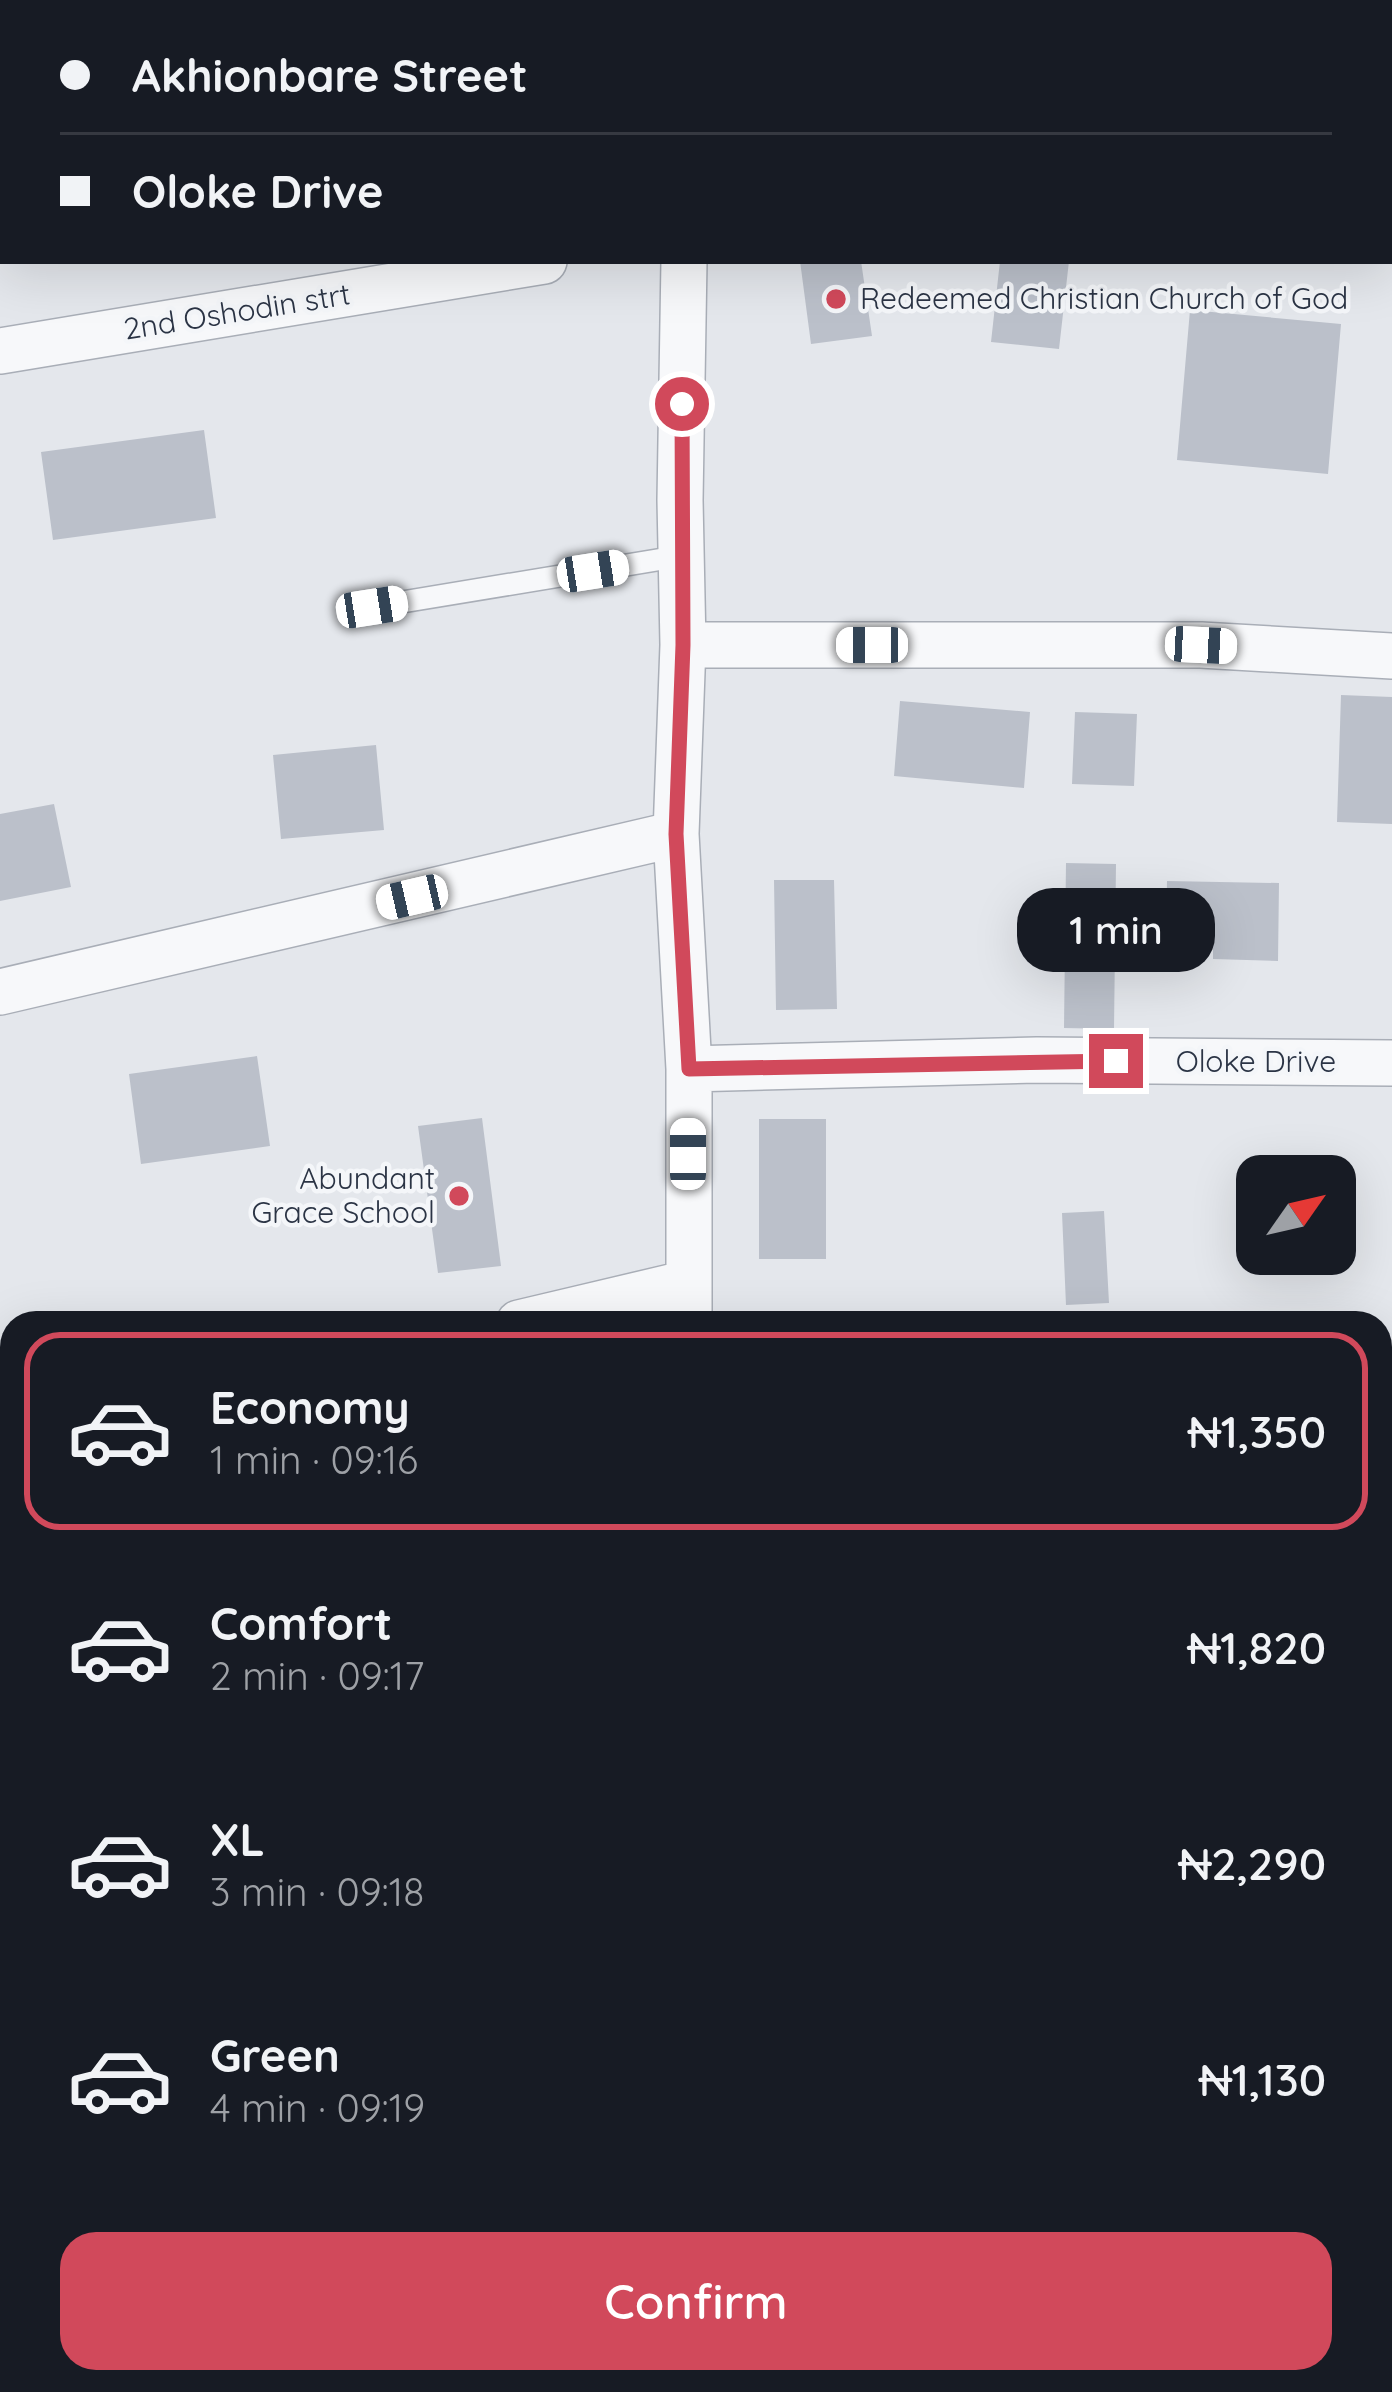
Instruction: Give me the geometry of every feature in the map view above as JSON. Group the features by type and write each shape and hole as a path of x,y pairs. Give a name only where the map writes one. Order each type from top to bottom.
{"street":[{"name":"2nd Oshodin strt","path":"0,351 526,264"},
{"path":"620,1311 688,1303 689,1069 676,834 683,645 684,264"},
{"path":"683,645 1201,645 1392,656"},
{"path":"0,992 676,834"},
{"name":"Oloke Drive","path":"689,1069 1037,1060 1392,1063"}],"lane":[{"path":"372,607 681,556"}],"building":[{"name":"Redeemed Christian Church of God","path":"800,264 861,264 872,336 811,344"},
{"path":"1000,264 1069,264 1059,349 991,342"},
{"path":"1190,310 1341,324 1328,474 1177,460"},
{"path":"204,430 216,518 53,540 41,452"},
{"path":"1341,695 1392,697 1392,824 1337,822"},
{"path":"900,701 1030,712 1024,788 894,776"},
{"path":"1075,712 1137,714 1134,786 1072,784"},
{"path":"376,745 384,830 281,839 273,755"},
{"path":"54,804 71,887 0,901 0,814"},
{"path":"1066,863 1116,864 1114,1029 1064,1028"},
{"path":"774,880 834,880 837,1009 776,1010"},
{"path":"1167,881 1279,883 1278,961 1213,959 1213,928 1166,926"},
{"path":"257,1056 270,1146 141,1164 129,1074"},
{"path":"482,1118 501,1266 438,1273 418,1126"},
{"path":"759,1119 826,1119 826,1259 759,1259"},
{"path":"1104,1211 1109,1303 1066,1305 1062,1213"}],"place":[{"name":"Redeemed Christian Church of God","path":"836,299"},
{"name":"Abundant Grace School","path":"459,1196"}],"route":[{"path":"682,404 683,645 676,834 689,1069 1116,1061"}]}
